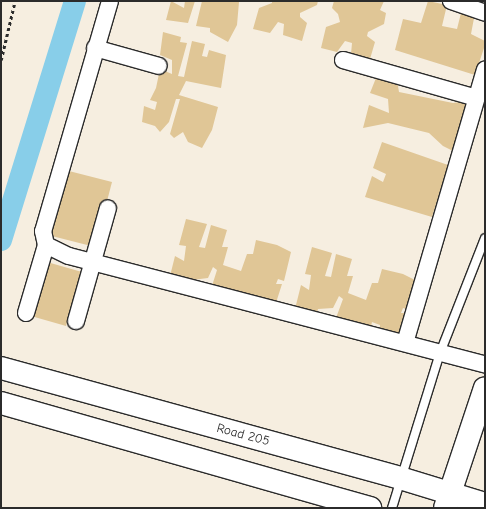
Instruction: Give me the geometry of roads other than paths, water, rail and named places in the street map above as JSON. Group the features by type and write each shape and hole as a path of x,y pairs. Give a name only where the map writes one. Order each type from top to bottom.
{"street":[{"path":"26,313 46,245 43,231 95,48 110,1"},
{"path":"451,1 485,13"},
{"path":"95,48 159,66"},
{"path":"343,60 476,98"},
{"path":"405,343 485,69"},
{"path":"76,321 108,208"},
{"path":"46,245 52,250 93,262 485,364"},
{"name":"Road 205","path":"1,368 400,478 447,500 485,504"},
{"path":"447,500 485,388"},
{"path":"1,403 370,508"}],"lane":[{"path":"392,508 400,478 440,353 485,238"}],"waterway":[{"path":"1,240 75,1"}]}
